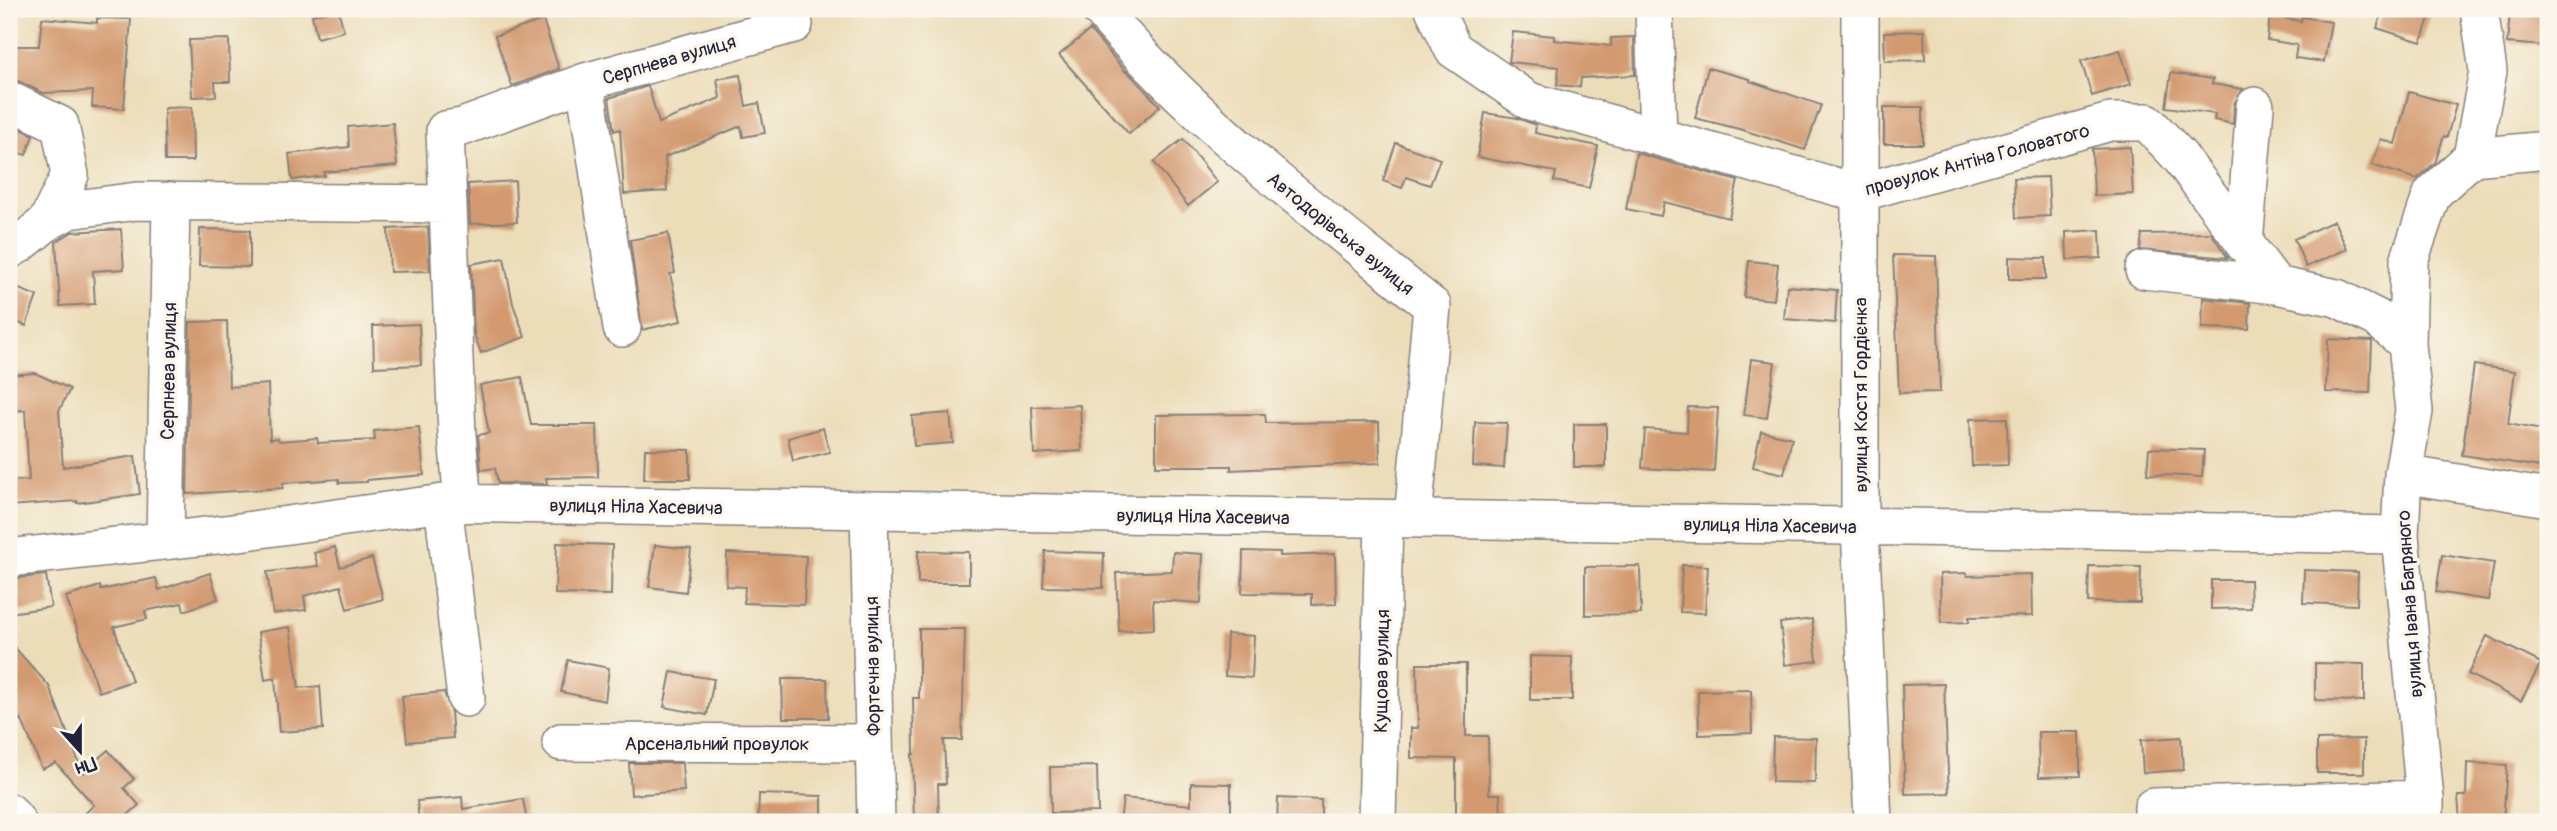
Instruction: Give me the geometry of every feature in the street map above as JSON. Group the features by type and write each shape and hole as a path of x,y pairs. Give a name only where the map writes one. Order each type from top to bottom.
{"street":[{"name":"Автодорівська вулиця","path":"1100,9 1139,55 1249,158 1432,306 1399,519"},
{"name":"провулок Антіна Головатого","path":"1434,9 1453,49 1529,101 1859,193 2110,122 2147,122 2179,157 2276,285"},
{"path":"1654,9 1658,137"},
{"name":"вулиця Костя Гордієнка","path":"1860,9 1860,527 1873,822"},
{"path":"2407,344 2409,261 2432,194 2472,157 2488,71 2479,9"},
{"name":"Серпнева вулиця","path":"466,698 453,503 457,435 444,130 462,127 585,82 794,24"},
{"name":"Серпнева вулиця","path":"585,82 622,328"},
{"path":"9,100 60,125 70,176 47,222"},
{"path":"2244,244 2255,106"},
{"path":"2472,157 2548,150"},
{"path":"9,250 47,222 69,210 137,201 448,204"},
{"name":"Серпнева вулиця","path":"165,541 171,201"},
{"path":"2144,270 2276,285 2337,298 2378,318 2407,344"},
{"name":"вулиця Івана Багряного","path":"2407,344 2414,411 2403,474 2400,536 2425,811"},
{"path":"2403,474 2548,498"},
{"name":"вулиця Ніла Хасевича","path":"9,558 165,541 453,503 2400,536"},
{"name":"Фортечна вулиця","path":"869,510 876,822"},
{"name":"Кущова вулиця","path":"1377,822 1399,519"},
{"name":"Арсенальний провулок","path":"561,742 874,743"},
{"path":"2153,815 2425,811"},
{"path":"9,812 18,822"}],"building":[{"path":"338,9 344,31 317,38 312,15"},
{"path":"2383,9 2432,9 2421,42 2377,28"},
{"path":"2510,12 2548,15 2545,46 2507,43"},
{"path":"2270,16 2301,21 2302,17 2331,22 2324,62 2295,58 2297,45 2267,40"},
{"path":"42,18 97,23 97,18 131,19 124,109 92,107 93,91 43,93 9,79 9,46 39,46"},
{"path":"543,20 559,69 512,86 495,36"},
{"path":"1090,30 1160,106 1129,134 1059,55"},
{"path":"1924,31 1925,60 1885,61 1884,32"},
{"path":"1513,32 1554,36 1554,40 1611,46 1611,38 1634,37 1635,75 1581,78 1580,87 1557,85 1559,67 1509,62"},
{"path":"229,39 230,82 215,82 216,96 192,97 189,40"},
{"path":"2120,50 2131,84 2092,96 2081,61"},
{"path":"1708,68 1750,79 1821,105 1805,150 1695,118"},
{"path":"2171,73 2213,79 2212,84 2243,89 2234,104 2233,124 2214,120 2215,114 2166,107"},
{"path":"740,75 746,106 759,103 765,133 743,137 741,126 665,157 667,191 624,194 620,129 614,131 609,98 648,86 659,123 720,98 717,79"},
{"path":"2409,92 2456,105 2447,137 2444,136 2435,163 2417,179 2372,165 2381,139 2395,144"},
{"path":"192,107 193,161 165,161 164,108"},
{"path":"1884,107 1923,107 1923,144 1884,144"},
{"path":"1485,113 1517,118 1536,125 1535,133 1598,146 1589,188 1554,181 1556,172 1477,157"},
{"path":"9,123 33,135 26,155 9,150"},
{"path":"393,123 397,166 324,172 325,176 292,180 289,154 349,147 348,127"},
{"path":"1183,139 1217,182 1188,206 1154,162"},
{"path":"1396,143 1440,159 1430,185 1406,177 1402,188 1383,181"},
{"path":"2130,147 2133,194 2094,196 2092,149"},
{"path":"1636,153 1738,181 1729,218 1664,202 1661,216 1626,209"},
{"path":"2048,177 2050,216 2016,218 2014,178"},
{"path":"515,181 517,222 470,224 468,184"},
{"path":"2334,221 2347,249 2306,267 2294,239"},
{"path":"428,227 430,271 390,272 388,229"},
{"path":"121,229 124,269 93,271 95,304 60,306 56,242 72,232"},
{"path":"200,229 250,230 250,267 199,266"},
{"path":"2100,230 2101,258 2067,260 2066,232"},
{"path":"668,233 675,273 670,274 681,321 642,330 630,240"},
{"path":"2211,233 2228,258 2140,250 2142,234"},
{"path":"1893,255 1936,256 1940,392 1899,393"},
{"path":"2009,257 2046,258 2046,279 2009,279"},
{"path":"504,258 513,304 525,337 481,353 474,334 471,264"},
{"path":"1749,261 1778,264 1774,300 1744,297"},
{"path":"9,285 37,296 26,326 9,319"},
{"path":"1787,286 1837,290 1835,323 1784,319"},
{"path":"2203,298 2250,303 2249,329 2202,328"},
{"path":"227,321 229,387 268,384 270,439 278,438 279,441 317,438 318,443 375,440 374,431 419,427 424,475 367,482 339,483 339,479 283,483 283,488 187,494 190,322"},
{"path":"419,324 421,365 374,367 373,326"},
{"path":"2328,339 2372,341 2370,393 2326,392"},
{"path":"1751,359 1775,362 1767,418 1744,415"},
{"path":"2474,365 2515,371 2508,424 2548,431 2548,468 2462,455"},
{"path":"35,373 70,389 59,411 63,467 135,456 140,494 77,503 9,506 9,481 29,480 25,410 9,411 9,375"},
{"path":"522,377 531,425 597,425 598,477 546,478 547,484 498,483 495,468 481,470 478,435 489,433 480,385"},
{"path":"1080,405 1082,451 1034,454 1032,407"},
{"path":"1688,407 1718,408 1714,472 1642,468 1645,429 1687,432"},
{"path":"950,413 953,443 914,446 912,416"},
{"path":"1265,414 1266,423 1379,422 1380,463 1231,470 1231,466 1156,466 1156,415"},
{"path":"2007,418 2008,465 1972,466 1970,419"},
{"path":"1475,422 1507,423 1504,468 1473,466"},
{"path":"1574,424 1606,424 1606,467 1574,467"},
{"path":"823,428 830,452 793,461 788,438"},
{"path":"1761,431 1792,438 1784,474 1753,467"},
{"path":"2149,448 2204,450 2202,477 2147,474"},
{"path":"645,449 690,450 690,479 644,479"},
{"path":"557,543 612,545 611,595 555,594"},
{"path":"655,545 691,549 686,592 649,587"},
{"path":"335,547 340,567 372,558 383,599 347,609 341,586 304,596 306,610 273,614 267,572 318,566 314,553"},
{"path":"918,551 969,552 969,583 918,583"},
{"path":"1045,551 1104,553 1103,588 1043,587"},
{"path":"1243,551 1280,552 1280,556 1335,554 1336,604 1312,605 1312,594 1242,593"},
{"path":"1173,552 1203,554 1201,603 1153,600 1154,629 1119,631 1116,573 1172,571"},
{"path":"727,553 806,556 804,605 744,603 745,587 726,586"},
{"path":"2442,555 2494,563 2488,600 2436,592"},
{"path":"1682,565 1708,566 1705,613 1680,612"},
{"path":"1640,566 1641,614 1585,615 1585,567"},
{"path":"2089,566 2141,567 2140,603 2088,602"},
{"path":"2304,570 2358,572 2357,605 2303,603"},
{"path":"210,573 218,599 184,611 182,603 145,611 147,619 114,627 132,681 99,692 66,597 100,586 101,590 156,578 159,590"},
{"path":"1967,573 1967,576 2031,574 2032,616 1969,617 1969,622 1941,623 1940,574"},
{"path":"46,575 51,607 9,613 9,579"},
{"path":"2211,580 2250,580 2251,608 2211,609"},
{"path":"1812,619 1817,661 1785,665 1780,623"},
{"path":"290,627 299,688 320,686 323,729 279,732 275,678 265,680 258,632"},
{"path":"919,629 965,629 962,740 944,740 946,784 938,784 939,822 914,822 913,698 919,698"},
{"path":"1227,634 1254,636 1252,678 1225,676"},
{"path":"2487,636 2541,663 2521,701 2468,674"},
{"path":"9,641 49,686 83,773 108,750 134,779 124,788 139,805 120,822 76,822 94,805 56,763 42,769 21,718 9,730"},
{"path":"1530,656 1572,657 1572,700 1530,700"},
{"path":"568,660 609,668 605,701 561,692"},
{"path":"2315,663 2364,664 2364,701 2315,700"},
{"path":"1417,664 1466,664 1466,736 1488,736 1489,794 1500,794 1501,822 1456,822 1456,759 1411,758 1411,728 1418,728"},
{"path":"671,672 714,679 707,715 664,707"},
{"path":"782,679 827,679 828,718 783,718"},
{"path":"1944,684 1949,793 1905,794 1902,685"},
{"path":"1751,690 1752,733 1699,735 1698,691"},
{"path":"444,692 451,712 453,738 407,742 402,696"},
{"path":"2038,732 2080,732 2080,776 2039,777"},
{"path":"1773,737 1816,738 1815,783 1772,782"},
{"path":"2181,737 2183,770 2143,773 2141,740"},
{"path":"2364,739 2364,773 2317,773 2317,740"},
{"path":"629,763 682,763 684,791 631,795"},
{"path":"2467,763 2507,765 2503,822 2460,822 2458,796 2466,796"},
{"path":"1097,766 1098,812 1051,813 1050,767"},
{"path":"1191,783 1231,784 1231,822 1120,822 1123,798 1191,805"},
{"path":"759,794 822,796 822,822 758,822"},
{"path":"462,797 463,809 523,799 527,822 419,822 417,801"},
{"path":"1278,798 1321,800 1321,822 1277,822"}]}
